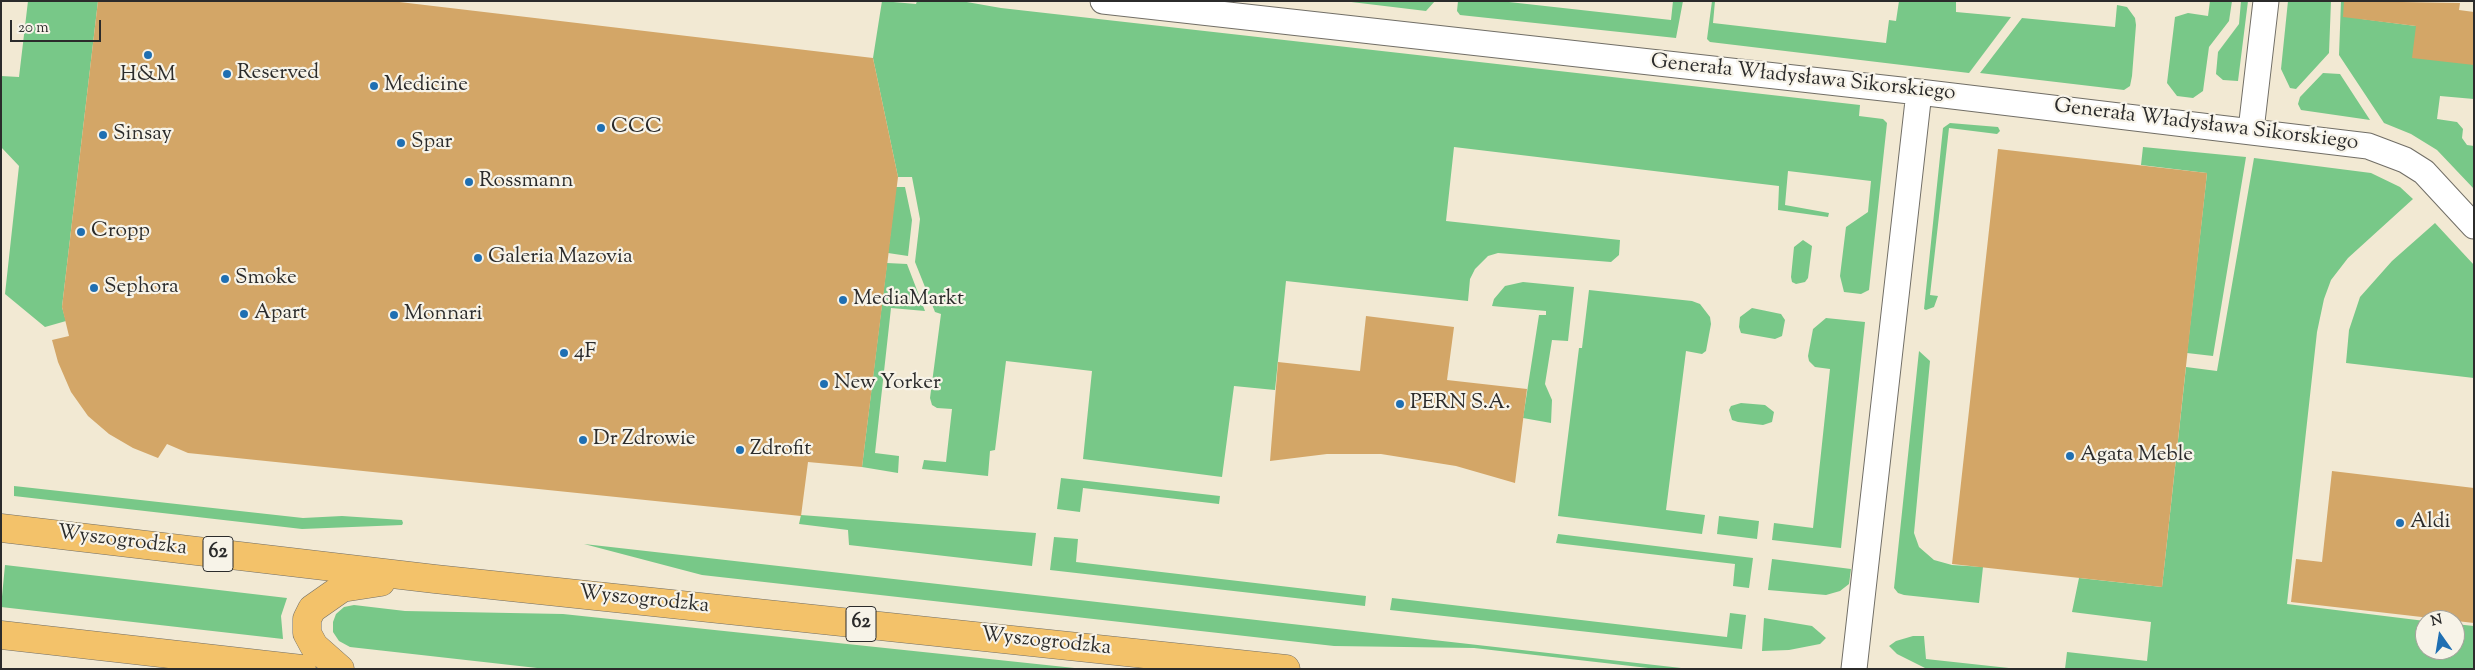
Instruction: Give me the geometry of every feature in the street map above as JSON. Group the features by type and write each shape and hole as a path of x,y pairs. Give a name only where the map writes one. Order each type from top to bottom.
{"main road":[{"name":"Wyszogrodzka","path":"1,528 435,579 1286,669"},
{"path":"340,669 314,646 308,634 307,620 312,610 342,588 361,584 435,579"},
{"path":"1,635 302,669"}],"street":[{"name":"Generała Władysława Sikorskiego","path":"1104,1 2251,130 2368,146 2389,152 2424,172 2474,226"},
{"path":"2251,130 2266,1"},
{"path":"1854,669 1919,92"}],"green space":[{"path":"28,1 98,1 62,307 66,321 45,327 5,294 19,166 1,147 1,76 19,77"},
{"path":"882,1 916,4 917,1 961,1 1001,8 1860,105 1859,116 1883,119 1887,123 1869,290 1861,294 1844,292 1840,276 1846,227 1868,212 1871,181 1788,171 1785,205 1829,213 1828,217 1778,210 1779,186 1454,147 1446,221 1620,240 1619,255 1611,262 1498,253 1488,256 1475,269 1470,279 1468,301 1286,281 1275,390 1234,386 1222,477 1083,459 1092,371 1006,361 995,450 990,451 988,476 922,469 924,460 946,462 952,409 937,408 932,405 930,398 941,314 935,312 915,262 920,219 912,177 898,177 873,58"},
{"path":"1343,1 1435,1 1426,11"},
{"path":"1458,1 1500,1 1671,20 1673,1 1683,1 1676,38 1460,15 1457,11"},
{"path":"1712,1 1715,1 1713,23 1886,43 1889,20 1896,21 1899,1 1956,1 1956,12 2011,17 1969,73 1710,42 1707,39"},
{"path":"2210,1 2232,1 2229,21 2209,47 2203,91 2193,98 2177,96 2167,83 2175,17 2188,13 2208,16"},
{"path":"2241,1 2248,1 2238,81 2223,80 2216,74 2218,52 2239,24"},
{"path":"2288,1 2331,1 2329,53 2296,89 2290,88 2281,69"},
{"path":"2341,1 2364,1 2362,19 2416,26 2474,65 2474,99 2440,96 2437,119 2457,122 2463,129 2462,138 2467,145 2474,146 2474,189 2437,150 2411,134 2384,123 2339,55"},
{"path":"2117,5 2127,7 2135,18 2136,25 2132,76 2130,86 2124,90 1980,73 2022,18 2115,27"},
{"path":"2323,73 2340,74 2370,120 2301,110 2298,104 2300,97"},
{"path":"1950,123 1998,127 2000,131 1997,134 1949,128 1930,295 1938,296 1934,307 1926,310 1924,309 1943,128"},
{"path":"2143,147 2246,157 2213,356 2187,353 2207,173 2141,165"},
{"path":"2254,158 2371,173 2400,187 2413,199 2348,258 2331,280 2324,299 2317,332 2287,604 2415,620 2415,660 2465,660 2465,625 2474,626 2474,669 2065,669 2067,652 2147,661 2151,622 2072,612 2079,578 2162,587 2186,367 2217,371"},
{"path":"896,187 905,187 912,220 908,256 888,253"},
{"path":"2435,223 2474,265 2474,378 2346,363 2349,330 2360,297 2392,261"},
{"path":"1803,240 1812,246 1808,278 1805,282 1796,284 1792,282 1791,277 1794,247"},
{"path":"887,263 907,264 925,311 891,308 875,453 899,456 898,473 862,467"},
{"path":"1523,282 1574,287 1568,341 1552,340 1545,384 1552,400 1551,423 1523,418 1539,315 1546,315 1546,311 1492,306 1494,299 1505,286"},
{"path":"1589,290 1692,301 1700,304 1710,317 1711,324 1706,351 1702,354 1686,351 1666,510 1705,515 1702,534 1558,516 1579,348 1582,348"},
{"path":"1752,308 1781,314 1785,320 1782,336 1775,339 1741,333 1739,327 1740,317"},
{"path":"1826,318 1865,322 1841,548 1772,540 1774,523 1813,528 1830,369 1815,367 1809,361 1808,356 1813,329"},
{"path":"1919,351 1930,361 1914,533 1919,547 1934,560 1952,565 1983,567 1979,603 1904,595 1898,593 1894,588"},
{"path":"1741,403 1765,405 1774,412 1772,422 1763,425 1732,420 1729,410 1731,406"},
{"path":"1061,478 1220,496 1219,504 1083,488 1080,512 1057,509"},
{"path":"14,486 303,518 342,516 402,520 403,523 402,525 302,529 14,496"},
{"path":"801,515 1036,533 1032,566 849,545 848,530 799,524"},
{"path":"1719,516 1759,521 1757,539 1717,534"},
{"path":"1558,534 1753,558 1749,588 1733,586 1735,564 1556,543"},
{"path":"1054,537 1078,539 1076,562 1366,596 1365,606 1050,570"},
{"path":"584,544 1690,669 1657,669 1474,648 1334,646 702,575"},
{"path":"1772,559 1851,569 1849,584 1840,591 1826,595 1768,590"},
{"path":"5,565 287,598 281,616 283,639 1,607"},
{"path":"1392,598 1727,637 1730,613 1746,615 1742,649 1390,610"},
{"path":"354,605 405,611 563,614 1084,669 546,669 350,647 339,641 333,632 333,622 336,614 344,607"},
{"path":"1764,618 1812,626 1826,638 1820,644 1789,650 1762,651"},
{"path":"1913,636 1924,636 1926,659 2018,669 1927,669 1897,654 1889,646 1896,641"}],"building":[{"name":"Galeria Mazovia","path":"98,1 391,1 873,58 898,177 862,467 808,462 801,516 188,453 167,444 158,458 133,448 109,434 88,416 71,392 58,362 52,340 69,336 62,307"},
{"path":"2344,1 2460,3 2459,10 2474,12 2474,65 2412,58 2416,26 2343,17"},
{"name":"Agata Meble","path":"1998,149 2207,173 2162,587 1952,564"},
{"name":"PERN S.A.","path":"1366,316 1454,327 1447,380 1527,389 1515,483 1456,466 1381,454 1327,454 1270,461 1278,362 1360,371"},
{"name":"Aldi","path":"2332,471 2474,488 2474,623 2465,622 2465,610 2415,610 2415,616 2291,602 2296,559 2322,562"}],"place":[{"name":"H&M","path":"148,55"},
{"name":"Reserved","path":"227,74"},
{"name":"Medicine","path":"374,86"},
{"name":"CCC","path":"601,128"},
{"name":"Sinsay","path":"103,135"},
{"name":"Spar","path":"401,143"},
{"name":"Rossmann","path":"469,182"},
{"name":"Cropp","path":"81,232"},
{"name":"Galeria Mazovia","path":"478,258"},
{"name":"Smoke","path":"225,279"},
{"name":"Sephora","path":"94,288"},
{"name":"MediaMarkt","path":"843,300"},
{"name":"Apart","path":"244,314"},
{"name":"Monnari","path":"394,315"},
{"name":"4F","path":"564,353"},
{"name":"New Yorker","path":"824,384"},
{"name":"PERN S.A.","path":"1400,404"},
{"name":"Dr Zdrowie","path":"583,440"},
{"name":"Zdrofit","path":"740,450"},
{"name":"Agata Meble","path":"2070,456"},
{"name":"Aldi","path":"2400,523"}]}
